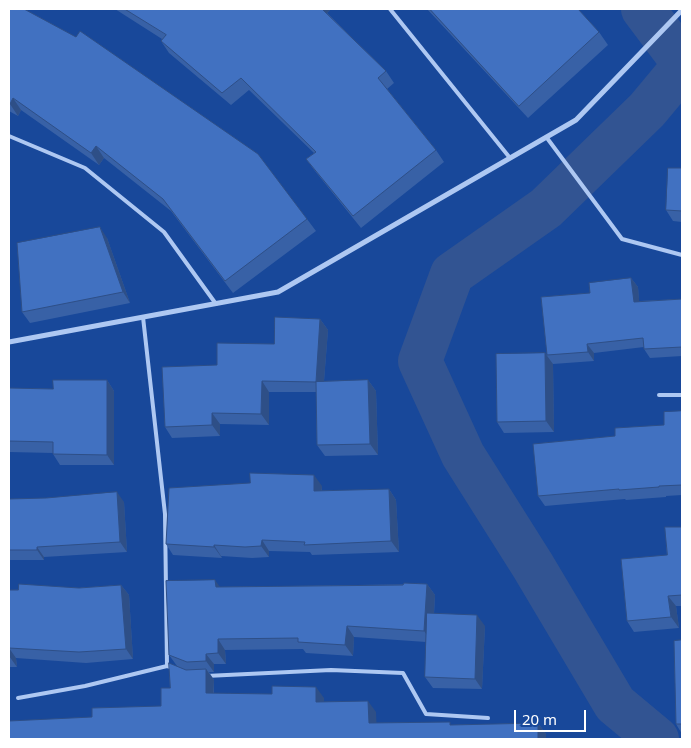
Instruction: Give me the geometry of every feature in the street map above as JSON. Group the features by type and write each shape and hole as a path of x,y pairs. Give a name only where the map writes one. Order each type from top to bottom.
{"street":[{"path":"9,342 278,292 576,120 682,10"}],"lane":[{"path":"390,9 510,158"},
{"path":"9,136 84,168 164,232 216,304"},
{"path":"547,138 622,239 682,255"},
{"path":"143,317 164,514 167,666"},
{"path":"659,395 682,395"},
{"path":"18,698 85,686 167,666 176,669"},
{"path":"203,676 331,670 403,673 426,714 488,718"}],"building":[{"path":"9,9 24,9 76,37 80,31 258,154 307,219 225,281 163,199 96,146 91,153 13,98 9,104"},
{"path":"125,9 322,9 386,71 378,78 436,150 353,216 306,159 316,152 241,78 222,93 161,41 166,35"},
{"path":"430,9 578,9 599,32 519,106"},
{"path":"668,168 682,168 682,211 666,210"},
{"path":"100,227 123,292 22,312 17,243"},
{"path":"631,278 634,302 682,299 682,347 644,349 643,338 587,344 588,352 547,355 541,297 590,293 589,283"},
{"path":"275,317 320,319 316,382 262,381 261,414 212,413 212,425 165,427 162,367 217,365 217,343 274,344"},
{"path":"545,353 546,421 497,422 496,354"},
{"path":"53,380 107,380 107,455 53,454 53,442 9,441 9,388 53,389"},
{"path":"368,380 370,444 317,445 316,382"},
{"path":"682,411 682,485 538,496 533,444 615,436 615,428 664,425 664,412"},
{"path":"250,473 314,475 314,491 389,489 391,541 304,545 305,542 262,540 261,546 245,547 166,544 169,488 250,483"},
{"path":"117,492 120,542 37,547 37,550 9,550 9,499"},
{"path":"665,527 682,527 682,595 668,596 671,617 627,621 621,559 667,555"},
{"path":"215,580 216,587 427,584 424,631 347,626 345,645 298,642 298,638 218,639 218,653 206,654 206,661 187,662 169,655 166,581"},
{"path":"19,584 79,588 121,585 126,649 79,652 9,648 9,590 18,590"},
{"path":"427,613 477,615 475,679 425,677"},
{"path":"682,640 682,724 676,724 674,641"},
{"path":"169,663 186,670 206,669 206,693 272,694 272,686 316,687 316,702 368,701 369,723 450,722 450,725 538,723 538,739 9,739 9,721 92,717 92,708 161,706 161,688 170,688"}],"waterway":[{"path":"643,9 682,61"},
{"path":"657,739 615,704 533,566 463,455 420,361 452,274 546,208 647,110 682,68"}]}
